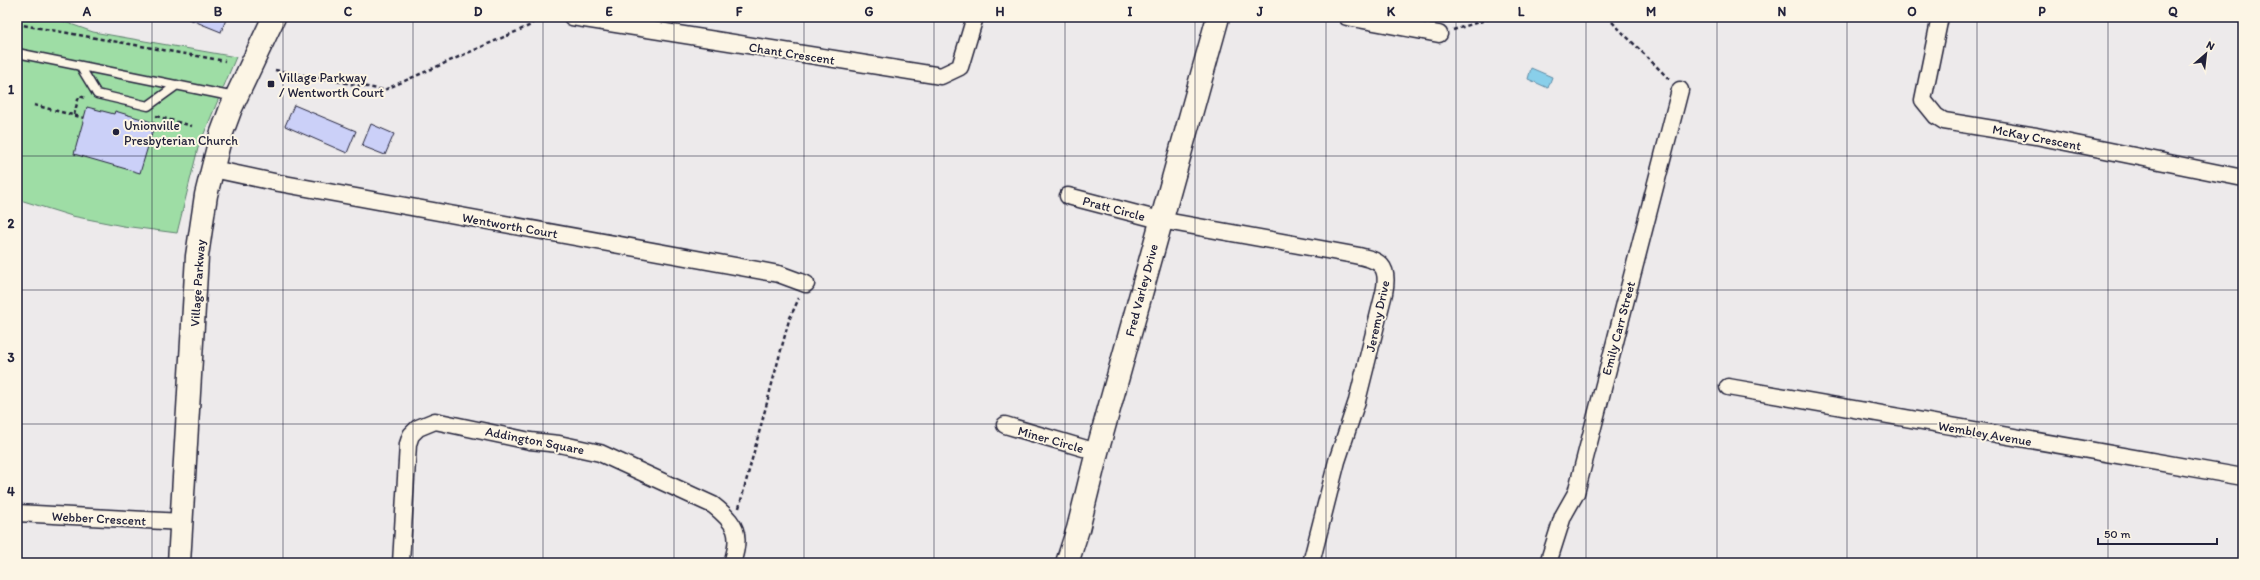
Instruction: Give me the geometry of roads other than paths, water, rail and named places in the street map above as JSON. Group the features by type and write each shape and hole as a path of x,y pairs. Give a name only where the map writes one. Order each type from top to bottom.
{"street":[{"name":"Village Parkway","path":"179,563 197,256 206,195 221,135 236,97 274,17"},
{"name":"Chant Crescent","path":"572,17 941,76 960,67 975,17"},
{"name":"Fred Varley Drive","path":"1067,563 1078,529 1097,452 1160,220 1218,17"},
{"path":"1347,17 1439,34"},
{"name":"McKay Crescent","path":"1940,17 1923,100 1936,116 1944,120 2036,136 2243,178"},
{"name":"Emily Carr Street","path":"1548,563 1563,516 1576,493 1680,90"},
{"name":"Wentworth Court","path":"213,169 278,183 779,274 806,284"},
{"name":"Pratt Circle","path":"1068,196 1160,220"},
{"name":"Jeremy Drive","path":"1160,220 1354,254 1371,258 1381,264 1385,272 1387,278 1384,293 1357,401 1337,461 1311,563"},
{"name":"Wembley Avenue","path":"1728,387 2243,477"},
{"name":"Addington Square","path":"401,563 408,444 411,435 418,428 435,421 530,441 559,444 600,453 713,505 726,515 735,528 738,538 732,563"},
{"name":"Miner Circle","path":"1005,425 1097,452"},
{"name":"Webber Crescent","path":"17,513 182,522"}],"lane":[{"path":"17,53 236,97"},
{"path":"80,66 97,94 148,106 177,85"}],"water":[{"path":"1531,68 1552,77 1548,88 1528,79"}],"place":[{"name":"Village Parkway / Wentworth Court","path":"271,84"},
{"name":"Unionville Presbyterian Church","path":"116,132"}]}
